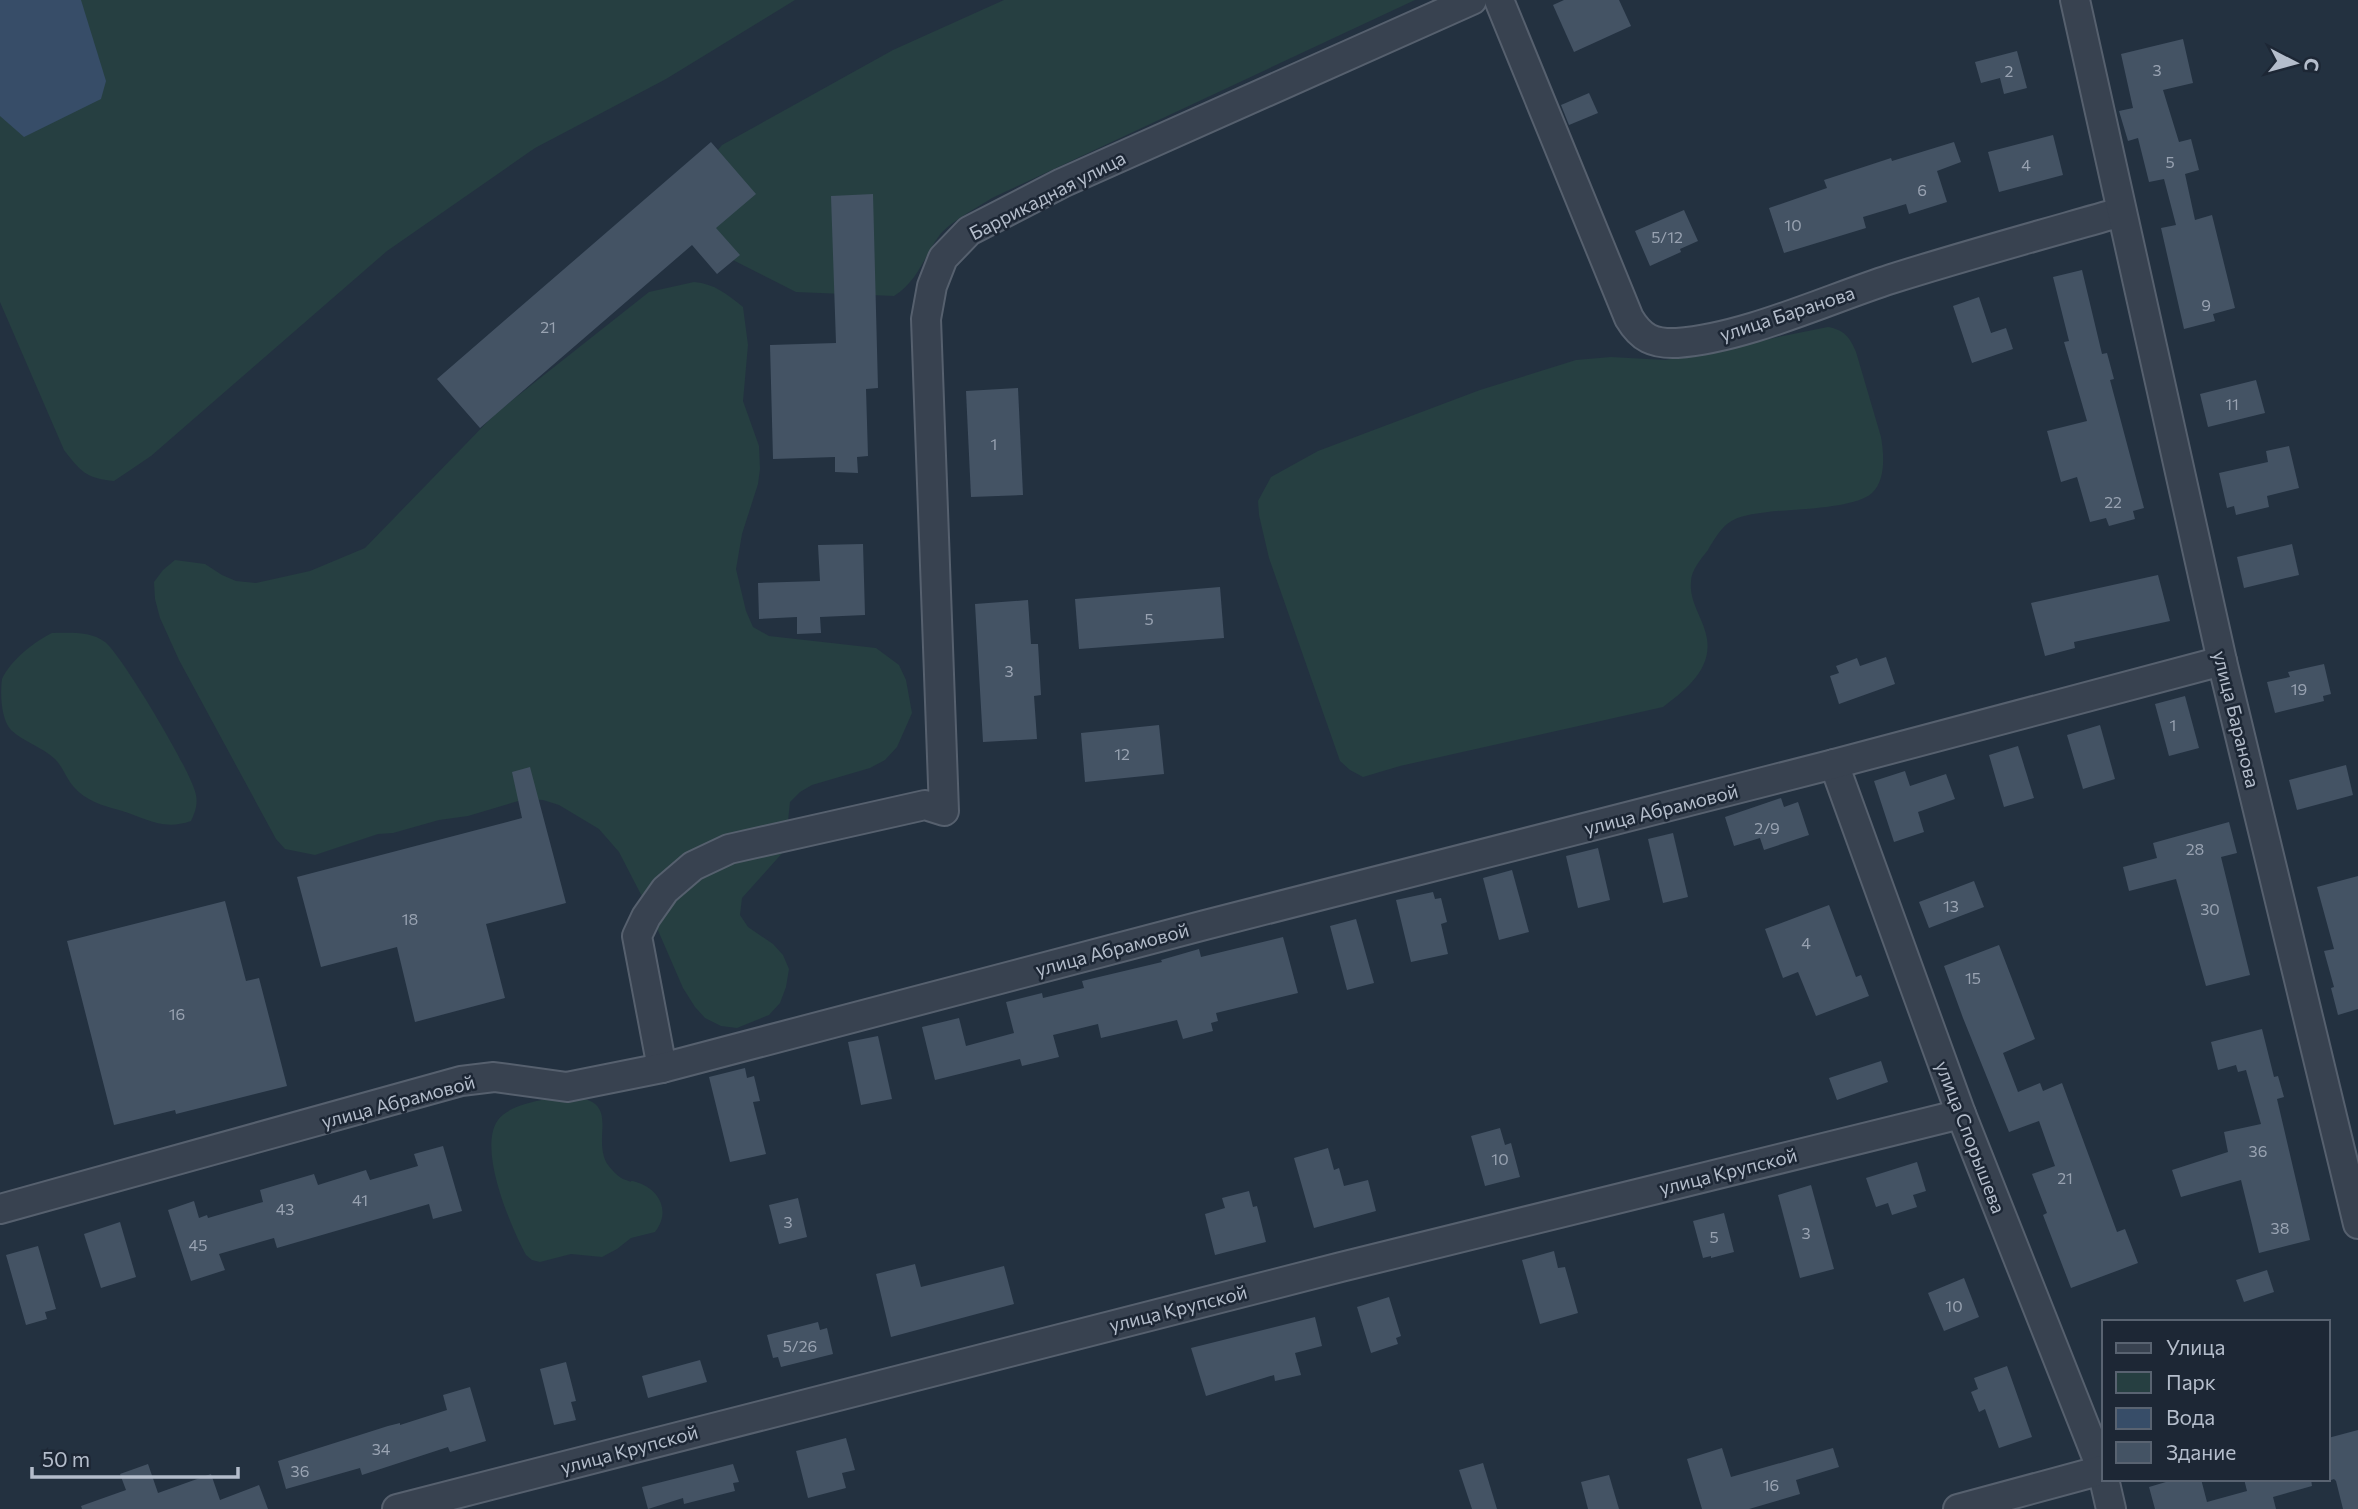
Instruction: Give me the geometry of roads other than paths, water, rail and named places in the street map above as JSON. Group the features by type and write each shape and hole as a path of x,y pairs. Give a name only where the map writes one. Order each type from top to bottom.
{"street":[{"name":"Баррикадная улица","path":"662,1068 637,936 646,917 665,890 693,866 729,849 925,805 944,811 926,319 932,286 943,258 969,231 1062,183 1472,0"},
{"name":"улица Баранова","path":"1499,0 1629,318 1638,333 1653,341 1675,343 1738,331 1891,279 2121,212"},
{"name":"улица Баранова","path":"2076,0 2222,661 2358,1224"},
{"name":"улица Абрамовой","path":"0,1209 461,1081 494,1077 567,1087 662,1068 2222,661"},
{"name":"улица Спорышева","path":"1834,764 1961,1114 2102,1470"},
{"name":"улица Крупской","path":"397,1509 1328,1270 1961,1114"},
{"path":"1958,1509 2102,1470"},
{"name":"улица Спорышева","path":"2105,1481 2111,1509"}],"water":[{"path":"0,0 81,0 106,81 101,99 24,137 0,116"}]}
